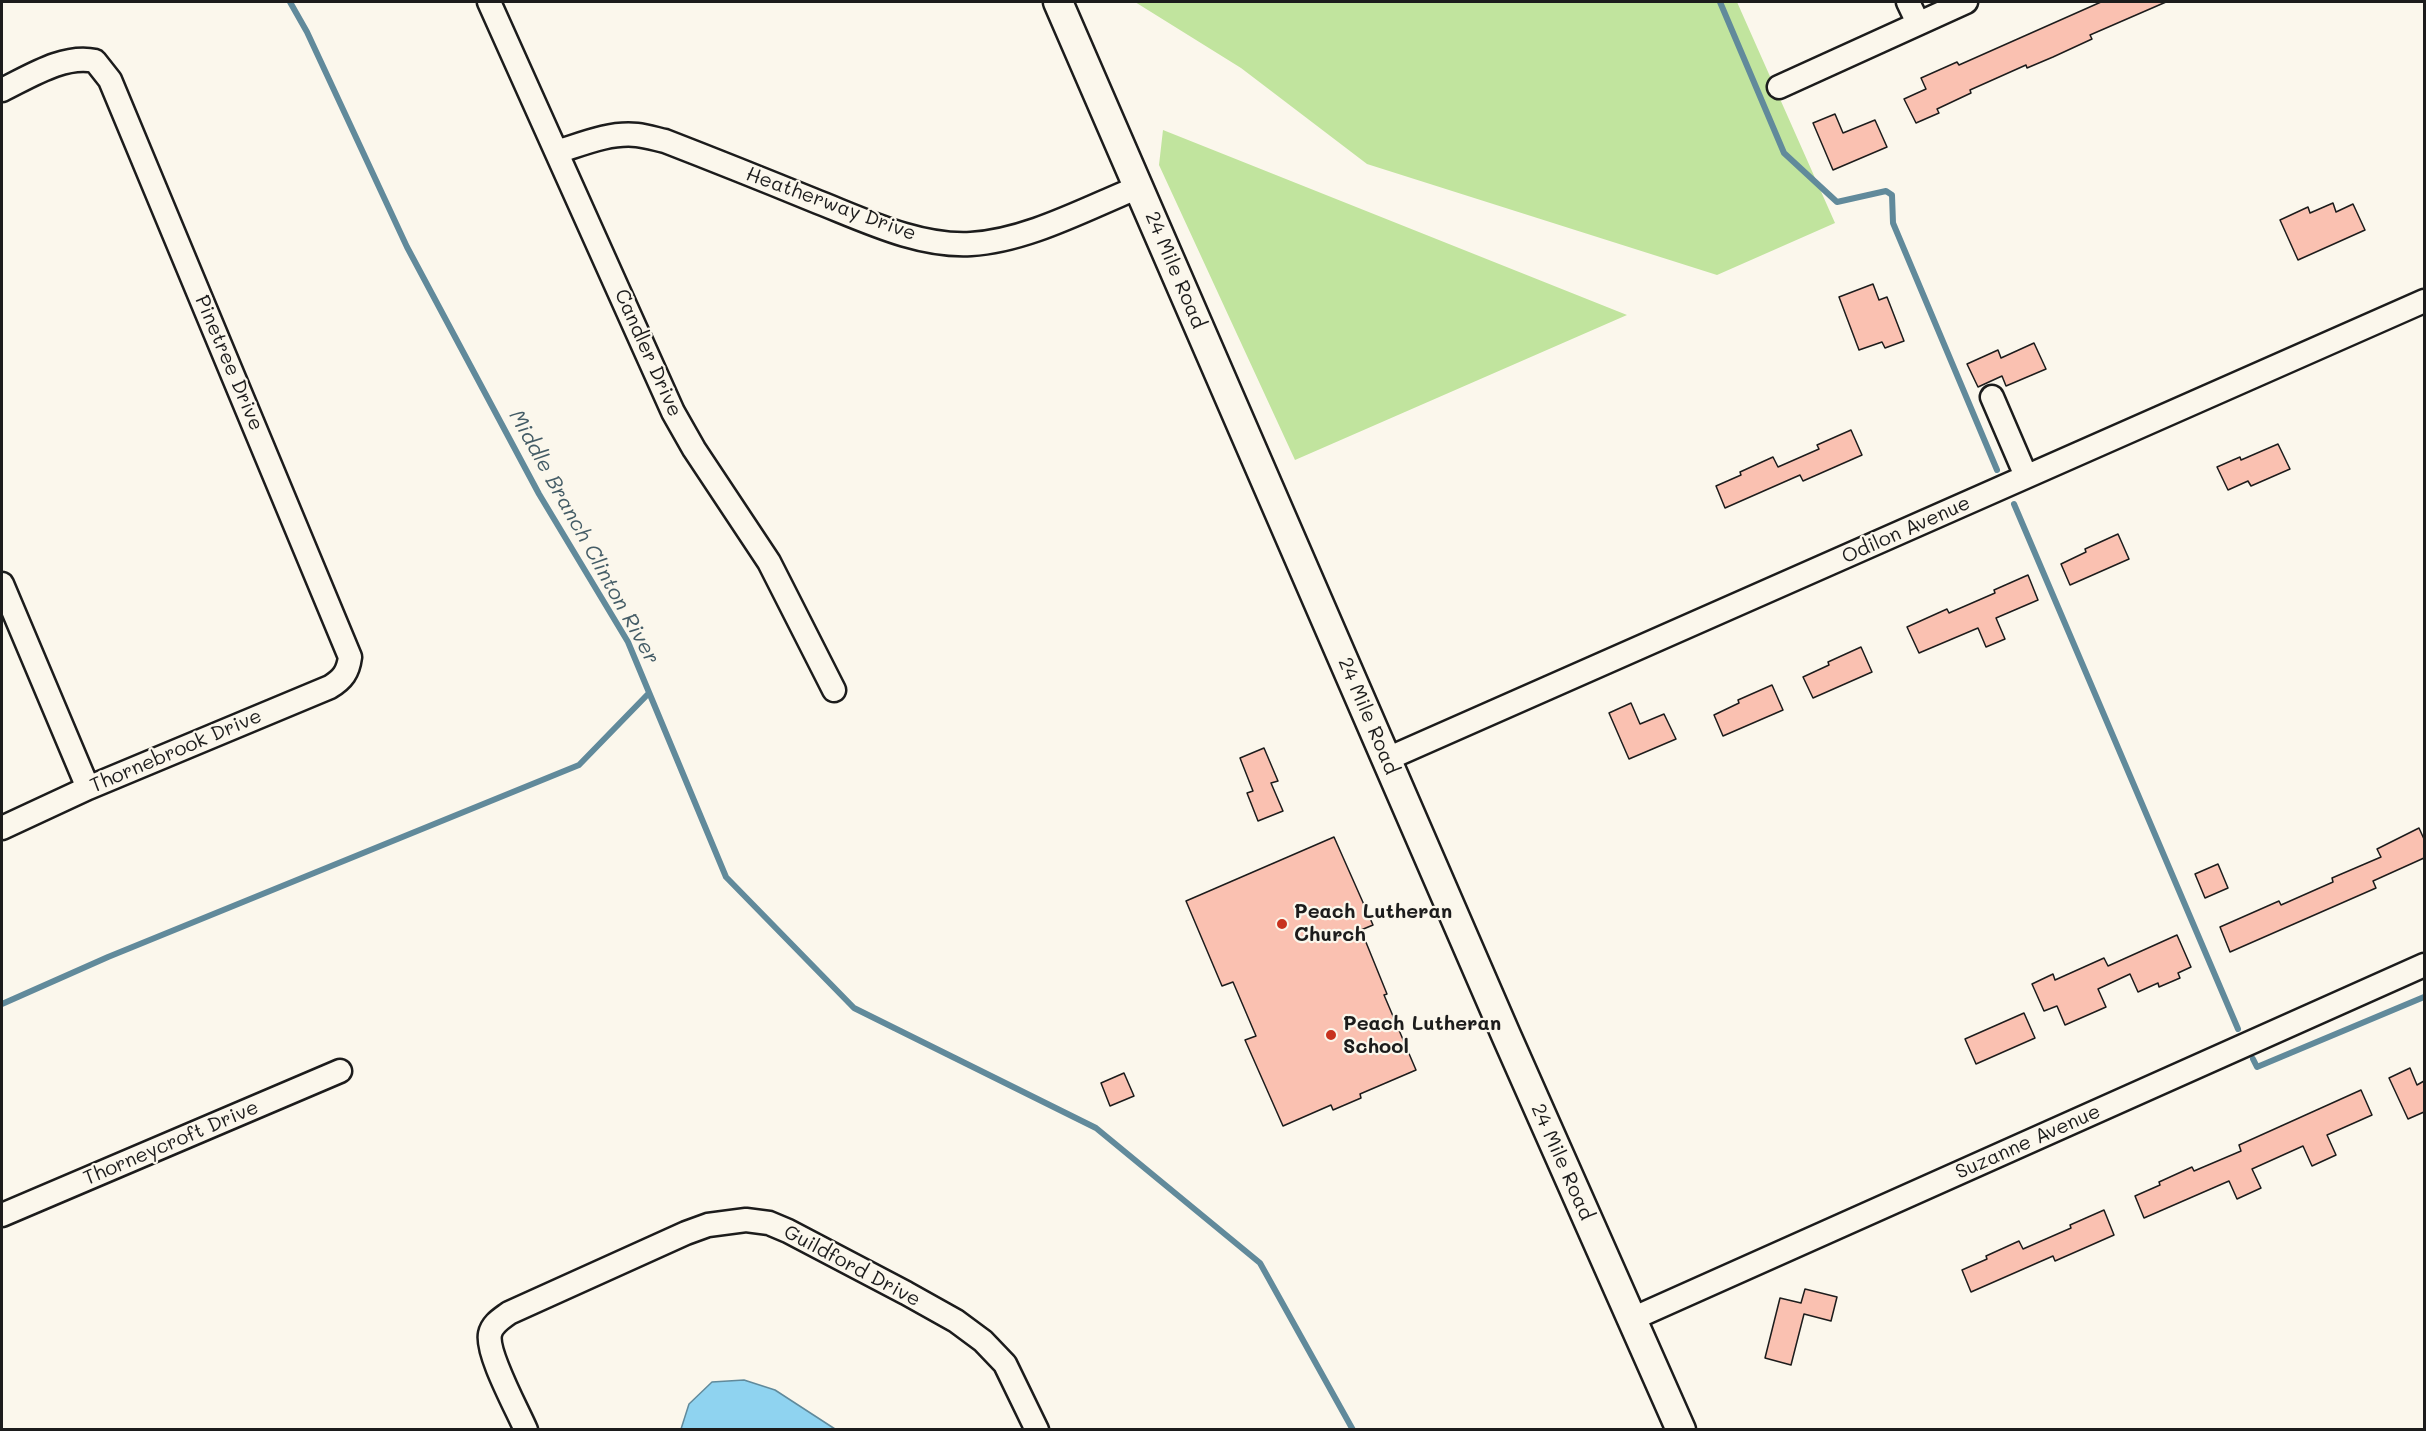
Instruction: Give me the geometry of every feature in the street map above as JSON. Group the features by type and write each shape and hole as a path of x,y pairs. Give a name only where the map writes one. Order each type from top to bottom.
{"street":[{"name":"Candler Drive","path":"489,2 673,412 700,459 769,562 834,690"},
{"name":"24 Mile Road","path":"1058,2 1506,1035 1681,1430"},
{"path":"1908,2 1918,23"},
{"path":"1779,87 1966,2"},
{"name":"Pinetree Drive","path":"2,90 59,64 75,60 95,61 111,80 344,637 350,657 348,671"},
{"name":"Heatherway Drive","path":"557,152 594,140 620,136 636,135 665,141 879,226 925,239 954,244 984,243 1040,228 1139,187"},
{"name":"Odilon Avenue","path":"1387,759 2424,301"},
{"path":"1992,397 2026,476"},
{"path":"2,584 88,788"},
{"name":"Thornebrook Drive","path":"2,828 88,788 330,687 339,682 348,671"},
{"name":"Suzanne Avenue","path":"1632,1319 2424,966"},
{"name":"Thorneycroft Drive","path":"2,1215 340,1071"},
{"name":"Guildford Drive","path":"526,1430 492,1354 490,1334 499,1320 686,1233 729,1221 746,1220 769,1223 788,1231 906,1293 956,1322 983,1341 1005,1365 1037,1430"}],"green space":[{"path":"1135,2 1737,2 1835,223 1717,275 1367,164 1241,68"},
{"path":"1163,130 1627,315 1295,460 1159,165"}],"water":[{"path":"744,1380 775,1390 835,1429 681,1429 689,1404 712,1382"}],"building":[{"path":"2101,2 2166,2 2090,35 2092,39 2053,57 2027,68 2026,65 1970,90 1971,93 1937,109 1939,113 1916,123 1904,99 1926,89 1921,78 1957,62 1959,65"},
{"path":"1835,114 1843,133 1875,120 1887,147 1833,170 1813,123"},
{"path":"2333,203 2336,212 2353,204 2365,230 2298,260 2280,220 2308,207 2310,213"},
{"path":"1873,284 1879,300 1887,297 1904,341 1885,348 1882,342 1859,350 1839,297"},
{"path":"2034,343 2046,369 2006,386 2002,376 1978,387 1967,364 1998,350 2001,358"},
{"path":"1851,430 1862,455 1803,481 1800,475 1725,508 1716,486 1773,457 1778,467 1819,449 1817,445"},
{"path":"2278,444 2290,469 2251,486 2248,481 2228,490 2217,467 2240,457 2241,460"},
{"path":"2118,534 2129,559 2070,585 2061,564 2086,552 2085,549"},
{"path":"2028,575 2038,600 1996,618 2005,639 1986,647 1978,628 1919,653 1907,627 1947,609 1949,613 1995,593 1994,590"},
{"path":"1861,647 1872,672 1813,698 1803,677 1829,665 1828,662"},
{"path":"1772,685 1783,710 1723,736 1714,715 1739,703 1738,700"},
{"path":"1631,703 1640,724 1664,714 1676,739 1629,759 1609,713"},
{"path":"1264,748 1278,781 1271,783 1283,811 1258,821 1247,793 1253,791 1240,758"},
{"path":"2419,828 2424,839 2424,858 2373,881 2376,888 2230,952 2220,927 2279,901 2281,905 2333,882 2332,878 2381,857 2377,849"},
{"path":"1334,837 1373,925 1361,930 1387,994 1384,995 1416,1070 1360,1094 1361,1098 1333,1110 1331,1105 1283,1126 1245,1040 1256,1036 1233,982 1222,986 1186,901"},
{"path":"2218,864 2228,888 2205,898 2195,874"},
{"path":"2177,935 2191,967 2178,973 2180,978 2159,987 2158,983 2138,992 2130,974 2098,989 2106,1007 2065,1025 2057,1006 2044,1011 2032,984 2053,974 2055,980 2104,958 2108,966"},
{"path":"2024,1013 2035,1038 1976,1064 1965,1039"},
{"path":"2410,1068 2417,1085 2424,1081 2424,1112 2408,1119 2389,1078"},
{"path":"1124,1073 1134,1096 1110,1106 1101,1083"},
{"path":"2361,1090 2372,1115 2327,1135 2336,1155 2312,1166 2303,1146 2252,1169 2261,1188 2237,1199 2229,1181 2144,1218 2135,1196 2192,1167 2194,1171 2241,1151 2239,1145"},
{"path":"2104,1210 2114,1235 2055,1261 2053,1256 1971,1292 1962,1270 2019,1241 2023,1249 2071,1228 2070,1225"},
{"path":"1805,1289 1837,1297 1831,1321 1804,1314 1791,1365 1765,1358 1780,1298 1801,1303"}],"waterway":[{"name":"Middle Branch Clinton River","path":"290,2 307,32 407,247 539,494 628,642 726,877 854,1008 1096,1128 1260,1263 1353,1430"},
{"path":"1720,2 1784,153 1837,202 1886,191 1892,195 1893,223 1997,470"},
{"path":"2014,504 2238,1029"},
{"path":"2,1004 108,957 579,765 649,693"},
{"path":"2253,1059 2257,1067 2424,997"}],"place":[{"name":"Peach Lutheran Church","path":"1282,924"},
{"name":"Peach Lutheran School","path":"1331,1035"}]}
